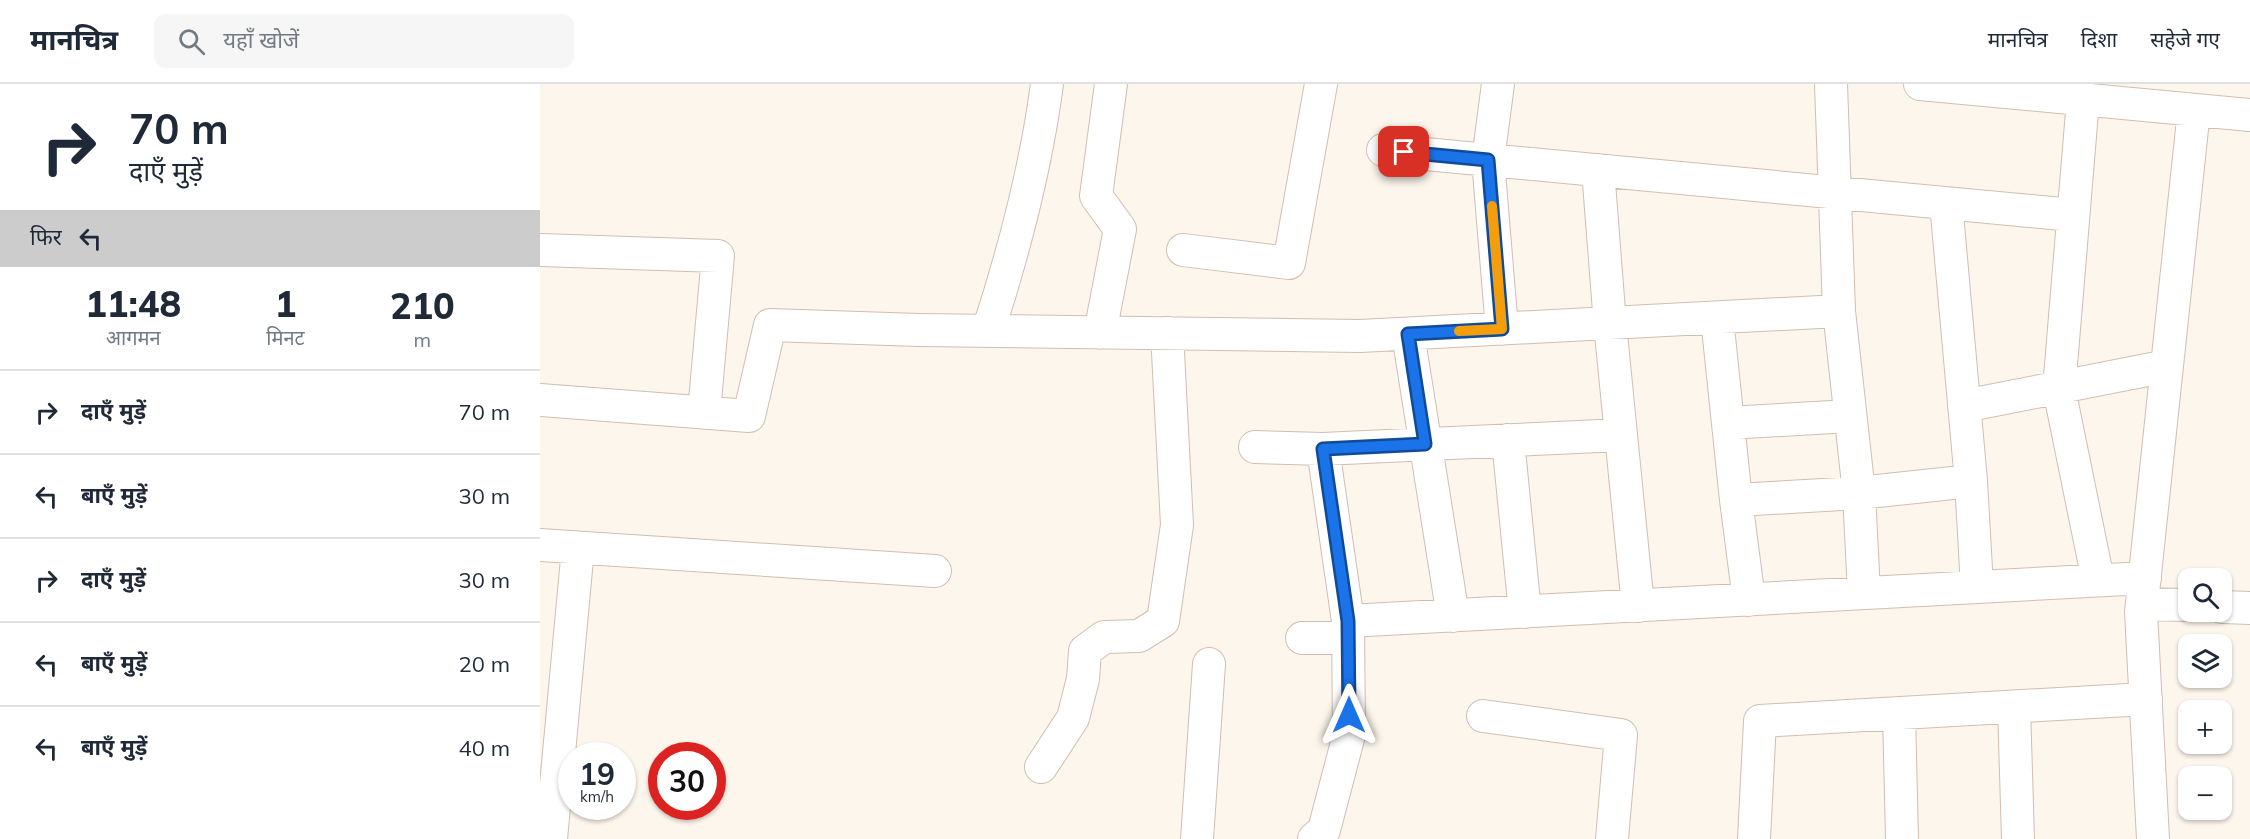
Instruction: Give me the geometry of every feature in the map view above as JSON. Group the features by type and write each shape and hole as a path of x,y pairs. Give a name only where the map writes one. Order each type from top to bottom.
{"street":[{"path":"988,331 1012,255 1042,119 1047,84"},
{"path":"1100,333 1120,229 1096,196 1111,84"},
{"path":"1183,250 1289,263 1321,84"},
{"path":"1498,84 1488,160 1502,329"},
{"path":"1831,84 1839,311 1859,493 1864,593"},
{"path":"1920,84 2250,115"},
{"path":"2083,100 2059,388 2098,580"},
{"path":"2153,839 2143,591 2194,110"},
{"path":"1383,150 2073,215"},
{"path":"1598,170 1610,324 1638,606"},
{"path":"1946,203 1971,481 1977,587"},
{"path":"540,250 718,256 704,412"},
{"path":"540,400 749,416 770,325 988,331 1360,336 1839,311"},
{"path":"1717,318 1749,600"},
{"path":"1041,767 1073,718 1083,679 1085,651 1104,638 1139,636 1162,621 1177,525 1167,333"},
{"path":"1408,334 1453,616"},
{"path":"1964,406 2167,366"},
{"path":"1728,423 1850,416"},
{"path":"1255,447 1323,449 1621,435"},
{"path":"1508,440 1525,612"},
{"path":"1314,839 1324,830 1349,735 1348,629 1323,449"},
{"path":"1736,500 1859,493 1971,481"},
{"path":"540,545 935,571"},
{"path":"551,839 578,548"},
{"path":"1302,638 1348,629 1453,616 2098,580 2178,602"},
{"path":"2232,607 2250,608"},
{"path":"1197,839 1209,664"},
{"path":"1754,839 1760,721 2146,699"},
{"path":"2014,707 2018,839"},
{"path":"1899,714 1902,839"},
{"path":"1483,716 1621,735 1612,839"}],"slow traffic":[{"path":"1459,331 1502,329 1492,206"}],"route":[{"path":"1349,715 1348,621 1323,449 1425,444 1408,334 1502,329 1488,160 1404,152"}]}
